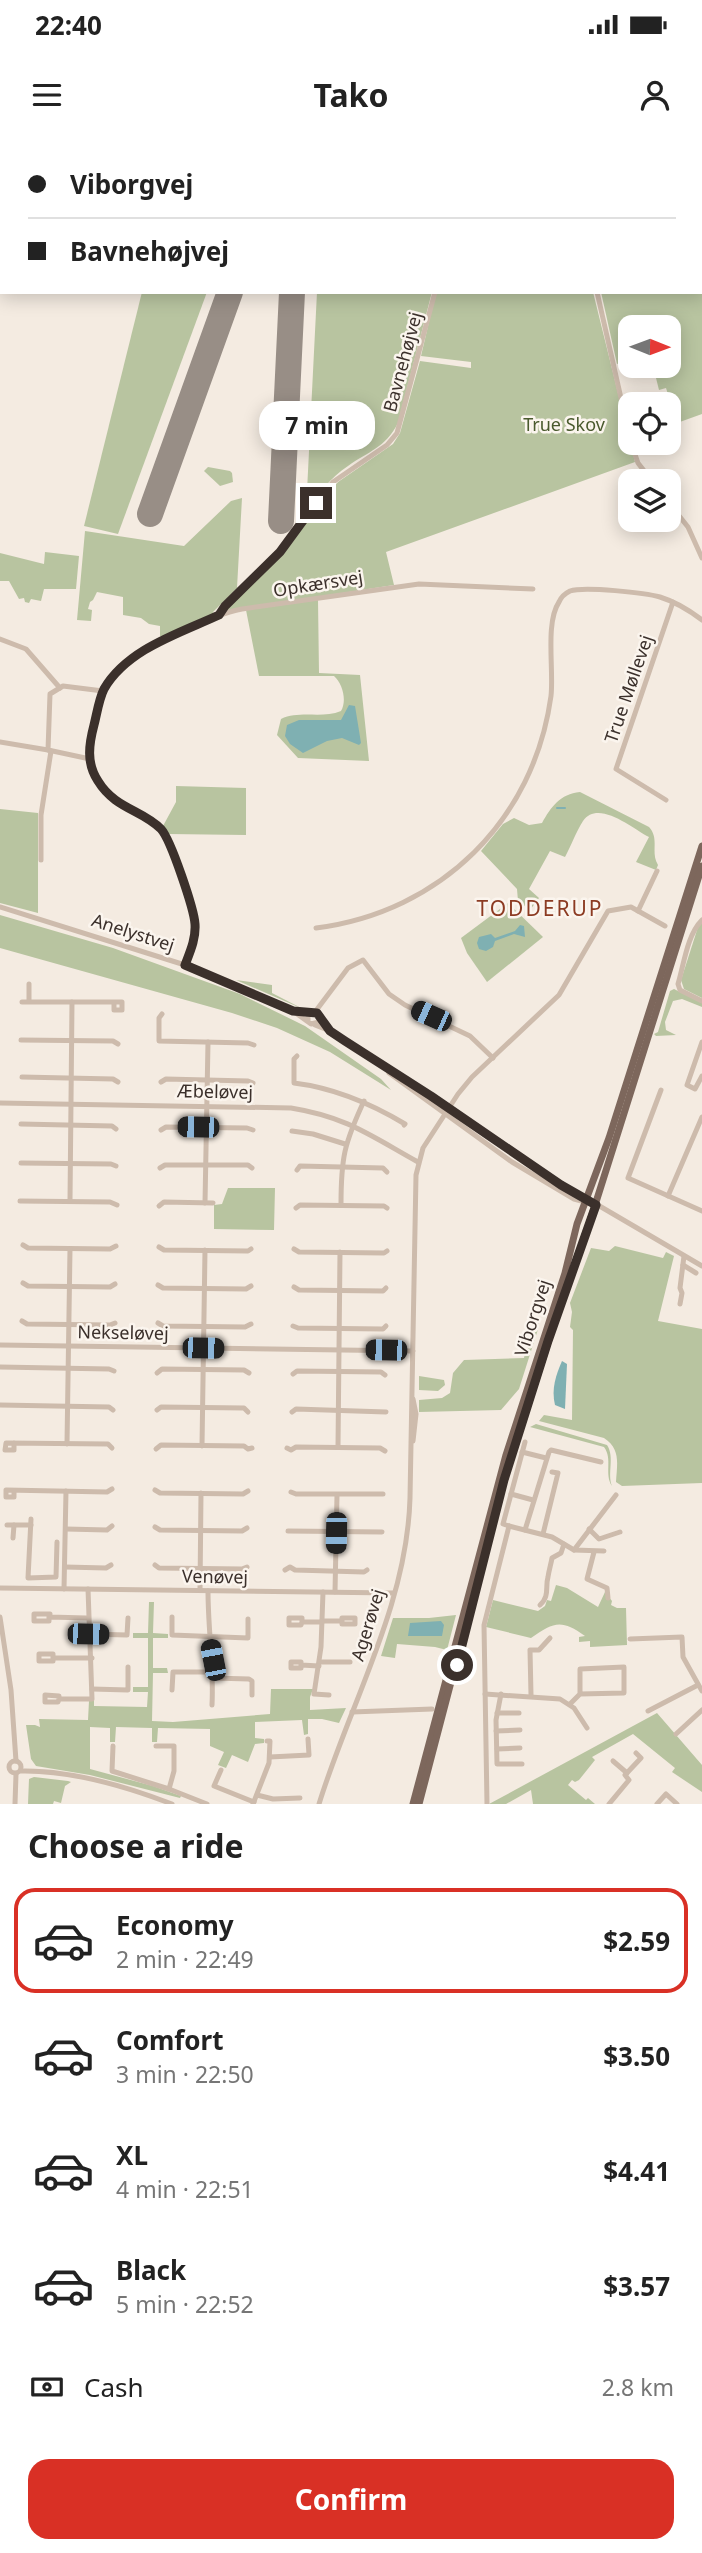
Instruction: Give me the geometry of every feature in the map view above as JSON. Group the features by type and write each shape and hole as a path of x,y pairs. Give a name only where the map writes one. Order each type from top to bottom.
{"main road":[{"name":"Viborgvej","path":"413,1804 499,1480 585,1200 609,1138 702,846"},
{"name":"Viborgvej","path":"419,1804 504,1480 596,1205 702,866"}],"street":[{"name":"Bavnehøjvej","path":"219,615 280,552 333,482 387,445 397,433 434,294"},
{"path":"597,294 620,392"},
{"path":"681,518 688,527 702,558"},
{"name":"Opkærsvej","path":"103,691 120,667 157,644 219,615 242,609 419,584 533,589"},
{"path":"316,928 366,918 389,910 419,894 441,881 473,855 496,828 522,789 543,735 552,689 552,618 563,596 577,590 654,596 691,612 702,620"},
{"name":"True Møllevej","path":"666,800 616,769 673,603"},
{"path":"0,639 26,649 60,688"},
{"path":"41,860 41,815 50,751 50,694 68,686 103,691 89,742 95,776 111,797 157,826 167,838 195,922 194,942 185,965"},
{"path":"0,742 90,759"},
{"path":"657,871 638,911 665,926"},
{"name":"Anelystvej","path":"0,906 185,965 293,1011 314,1025"},
{"name":"Agerøvej","path":"319,1804 370,1669 393,1593 408,1527 418,1162 428,1139 472,1077 559,995 608,911 629,907 638,911"},
{"path":"702,920 694,933 678,984 680,990 702,1001"},
{"path":"308,1021 316,1015 348,968 363,960 389,994 470,1036 493,1058"},
{"path":"29,984 25,1001 114,1002"},
{"path":"70,1201 72,1002"},
{"name":"Anelystvej","path":"293,1011 316,1015"},
{"path":"162,1014 159,1018 159,1041 254,1045"},
{"path":"314,1025 319,1022 316,1015"},
{"path":"316,1015 330,1031"},
{"path":"314,1025 330,1031 447,1111 549,1186 596,1205 702,1266"},
{"path":"21,1040 113,1041 118,1044"},
{"path":"205,1203 208,1042"},
{"path":"701,1045 687,1085 695,1089 702,1076"},
{"path":"297,1056 294,1083 323,1088 364,1101 404,1125"},
{"path":"22,1077 113,1079 118,1082"},
{"path":"161,1082 166,1079 253,1083"},
{"path":"661,1090 628,1178 702,1211"},
{"path":"341,1205 341,1167 345,1144 364,1101"},
{"name":"Æbeløvej","path":"0,1103 292,1108 353,1124 418,1162"},
{"path":"668,1196 702,1117"},
{"path":"21,1124 112,1126 116,1129"},
{"path":"161,1130 166,1127 253,1130"},
{"path":"292,1131 345,1144"},
{"path":"21,1163 116,1166"},
{"path":"160,1168 165,1165 206,1165 252,1168"},
{"path":"297,1170 300,1166 383,1168 387,1171"},
{"path":"20,1200 110,1202 117,1205"},
{"path":"159,1206 164,1202 213,1203"},
{"path":"296,1208 300,1205 387,1208"},
{"path":"23,1245 28,1248 70,1249 110,1249 116,1246"},
{"path":"159,1247 164,1250 251,1249"},
{"path":"67,1444 70,1249"},
{"path":"202,1446 205,1250"},
{"path":"294,1250 387,1251"},
{"path":"338,1447 340,1252"},
{"path":"680,1304 684,1256"},
{"path":"683,1265 696,1273"},
{"path":"23,1283 28,1286 69,1287 110,1287 115,1284"},
{"path":"158,1285 163,1288 205,1289 246,1289 251,1286"},
{"path":"294,1287 299,1290 383,1291 386,1288"},
{"path":"22,1321 27,1324 115,1323"},
{"path":"158,1323 163,1326 204,1327 245,1327 251,1324"},
{"path":"293,1326 383,1329 386,1326"},
{"name":"Nekseløvej","path":"0,1345 413,1351"},
{"path":"0,1367 109,1368 114,1371"},
{"path":"157,1373 162,1369 244,1370 249,1373"},
{"path":"293,1374 298,1371 338,1371 381,1372 385,1375"},
{"path":"0,1405 109,1406 113,1410"},
{"path":"157,1410 161,1407 244,1408 248,1412"},
{"path":"292,1412 296,1409 338,1409 386,1412"},
{"path":"525,1441 503,1524 543,1534 575,1550 604,1551"},
{"path":"14,1443 108,1444 112,1448"},
{"path":"156,1448 162,1445 252,1448"},
{"path":"287,1448 380,1448 385,1451"},
{"path":"525,1530 546,1458 551,1450 601,1462"},
{"path":"522,1452 546,1458"},
{"path":"543,1534 558,1473 552,1472"},
{"path":"14,1490 107,1492 112,1489"},
{"path":"155,1490 160,1493 243,1494 248,1491"},
{"path":"64,1589 66,1491"},
{"path":"291,1492 383,1494"},
{"path":"200,1590 201,1493"},
{"path":"511,1494 533,1500"},
{"path":"335,1592 337,1495"},
{"path":"575,1550 616,1495"},
{"path":"13,1538 11,1525 31,1522 28,1578 56,1576 57,1542"},
{"path":"66,1529 107,1530 112,1526"},
{"path":"486,1804 484,1625 509,1526"},
{"path":"155,1527 160,1530 201,1531 242,1531 247,1528"},
{"path":"589,1529 599,1539 620,1532"},
{"path":"288,1531 382,1532"},
{"path":"540,1605 545,1601 549,1587 546,1581 552,1558 561,1553 564,1544"},
{"path":"594,1552 587,1579 607,1588 608,1598"},
{"path":"65,1567 106,1568 111,1565"},
{"path":"155,1565 159,1568 200,1569 247,1567"},
{"path":"285,1570 290,1567 295,1570 367,1570"},
{"path":"36,1578 36,1588"},
{"name":"Venøvej","path":"0,1588 393,1593"},
{"path":"59,1699 92,1699 88,1589"},
{"path":"208,1591 212,1705"},
{"path":"323,1592 320,1664 314,1694 329,1695"},
{"path":"0,1617 12,1705 12,1765"},
{"path":"50,1617 87,1618"},
{"path":"172,1617 172,1635 208,1637 248,1638 248,1619"},
{"path":"88,1634 127,1635 128,1618"},
{"path":"302,1622 342,1621"},
{"path":"0,1635 6,1661"},
{"path":"630,1639 682,1637 683,1657 700,1688 648,1711"},
{"path":"531,1695 530,1650 539,1650 550,1638"},
{"path":"53,1658 92,1658"},
{"path":"301,1665 350,1662"},
{"path":"92,1689 128,1690 128,1667"},
{"path":"570,1704 580,1694 624,1693 624,1667 580,1669 580,1694"},
{"path":"172,1690 173,1672 249,1679 252,1681 252,1695"},
{"path":"485,1694 554,1697 570,1704 587,1728"},
{"path":"501,1694 497,1713 497,1764 522,1764"},
{"path":"352,1712 432,1709"},
{"path":"676,1734 702,1710"},
{"path":"497,1713 519,1713"},
{"path":"496,1731 520,1730"},
{"path":"270,1757 309,1755 308,1739"},
{"path":"221,1770 214,1786 254,1803 270,1757 270,1741 267,1741"},
{"path":"113,1746 112,1771 207,1804"},
{"path":"156,1746 174,1746 173,1775 169,1789"},
{"path":"496,1749 520,1748"},
{"path":"609,1804 629,1780 625,1775 641,1758 636,1753"},
{"path":"613,1761 627,1773"},
{"path":"12,1765 19,1770"},
{"path":"0,1766 12,1765 19,1770 88,1780 172,1804"},
{"path":"15,1804 19,1770"},
{"path":"141,1804 144,1794"},
{"path":"657,1804 666,1794 677,1804"},
{"path":"257,1795 273,1799 300,1798"},
{"path":"183,1804 186,1796"}],"green space":[{"path":"142,294 206,294 118,534 84,526"},
{"path":"317,294 431,294 398,423 382,444 336,476 306,511"},
{"name":"True Skov","path":"436,294 593,294 618,393 618,455 633,455 635,462 386,552 394,585 226,611 226,608 285,552 338,482 393,444 400,433 420,361 471,368 471,362 421,356"},
{"name":"True Skov","path":"601,294 702,294 702,414 681,422 681,392 667,392 666,388 659,390 656,378 681,378 681,315 618,315 618,364"},
{"path":"208,467 230,471 233,482 220,486 204,471"},
{"path":"242,498 237,588 213,612 215,615 167,637 160,636 160,626 149,624 141,618 123,615 123,597 97,592 88,609 92,610 91,621 77,620 85,531 184,546 231,501"},
{"path":"45,552 79,556 76,589 44,589 41,601 31,599 29,603 25,602 24,598 19,599 9,581 0,581 0,553 44,564"},
{"path":"318,600 319,673 360,675 369,761 298,758 277,735 281,719 288,716 341,711 343,693 334,676 259,676 246,610"},
{"path":"176,786 246,788 246,835 168,834 163,826 176,802"},
{"path":"580,792 649,827 654,836 658,865 656,870 636,862 649,837 615,817 597,813 589,815 580,825 565,857 550,851 529,889 539,898 530,910 518,901 517,889 481,851 503,824 514,818 529,825 542,823 557,802 567,795"},
{"path":"0,809 38,813 38,913 0,903"},
{"path":"508,903 543,937 487,982 467,953 461,938"},
{"path":"0,915 113,948 240,994 305,1026 381,1079 391,1090 330,1052 277,1028 0,948"},
{"path":"702,923 702,998 684,989 681,980 698,927"},
{"path":"236,980 272,985 272,993 303,1009"},
{"path":"674,989 702,1003 702,1007 682,999 673,1001 665,1022 666,1030 676,1035 656,1036 654,1034 658,1032 670,991"},
{"path":"228,1188 275,1188 274,1230 214,1229 214,1205 222,1204"},
{"path":"615,1246 663,1258 666,1252 674,1256 658,1321 702,1329 702,1483 622,1486 616,1482 616,1452 604,1438 539,1421 544,1415 572,1420 573,1330 570,1327 570,1303 591,1248 609,1251"},
{"path":"539,1319 519,1389 501,1410 419,1412 419,1400 442,1398 450,1393 453,1373 464,1360 524,1358 527,1342 531,1342"},
{"path":"419,1376 444,1380 445,1385 438,1391 419,1390"},
{"path":"536,1424 607,1445 612,1486 609,1477 608,1456 604,1447 530,1427"},
{"path":"556,1585 567,1588 598,1607 605,1592 612,1601 611,1605 626,1608 627,1645 590,1647 590,1641 579,1642 579,1637 585,1636 563,1625 552,1626 531,1638 486,1627 493,1600 538,1611 545,1606 547,1600 551,1601"},
{"path":"149,1602 154,1602 153,1633 168,1634 168,1638 153,1638 153,1668 167,1668 168,1673 153,1673 152,1721 173,1722 270,1714 271,1689 313,1689 310,1710 346,1708 339,1723 308,1719 308,1734 304,1735 302,1720 255,1722 255,1738 264,1739 264,1743 255,1744 248,1762 232,1755 226,1768 218,1765 224,1752 210,1746 210,1729 158,1728 157,1742 152,1742 152,1728 116,1727 115,1742 110,1742 110,1728 90,1727 90,1769 153,1786 181,1796 180,1798 90,1775 36,1766 31,1759 26,1725 40,1727 39,1719 88,1720 89,1701 94,1701 94,1706 147,1707 148,1692 133,1692 133,1687 148,1687 148,1638 133,1638 133,1633 148,1633"},
{"path":"456,1615 447,1650 397,1644 395,1658 381,1656 393,1618"},
{"path":"657,1713 702,1765 702,1792 672,1772 675,1768 633,1734 592,1757 595,1760 579,1780 572,1780 568,1785 595,1804 533,1804 531,1790 506,1804 489,1804"},
{"path":"34,1777 71,1782 65,1786 61,1803 54,1801 53,1804 28,1804 29,1779"}],"water":[{"path":"349,705 355,706 361,743 359,745 342,738 327,741 303,753 290,744 285,736 287,725 299,720 341,720"},
{"path":"520,925 524,926 525,937 514,934 495,941 493,947 486,951 479,949 479,937 491,934 495,938 515,931"},
{"path":"562,1361 567,1364 565,1409 555,1405 554,1399 555,1382"},
{"path":"441,1621 444,1625 442,1636 408,1636 410,1623"}],"waterway":[{"path":"557,808 565,808"}],"runway":[{"path":"150,514 229,294"},
{"path":"281,521 292,294"}],"district":[{"name":"TODDERUP","path":"540,909"}],"route":[{"path":"316,503 280,552 219,615 157,644 120,667 103,691 89,742 89,752 95,776 111,797 157,826 167,838 195,922 194,942 185,965 293,1011 317,1013 330,1031 561,1185 596,1205 548,1341 504,1480 457,1665"}]}
